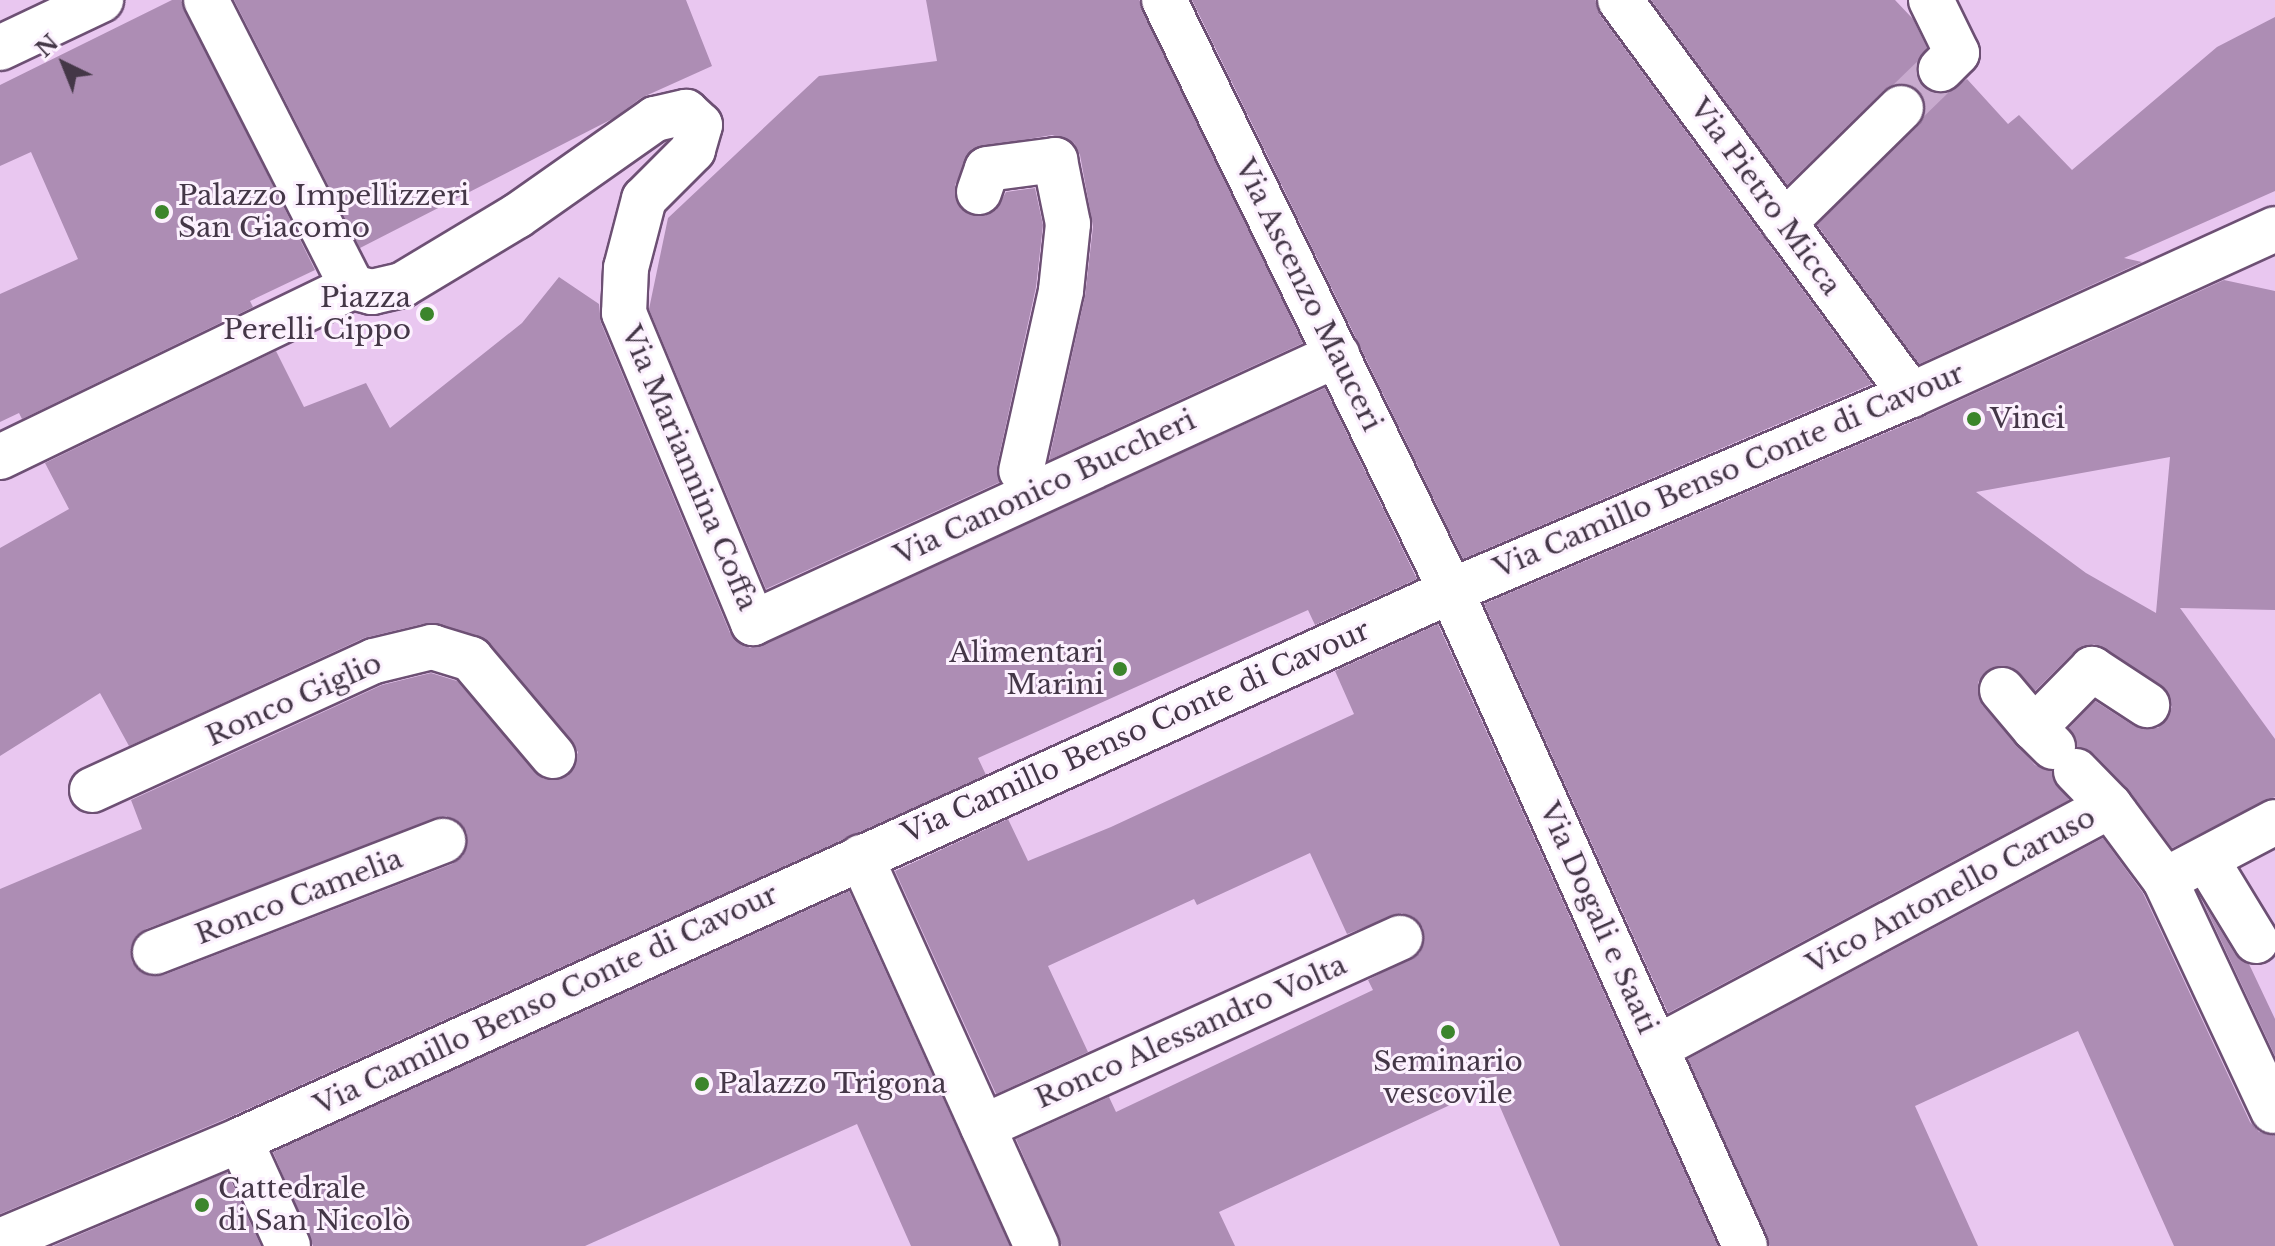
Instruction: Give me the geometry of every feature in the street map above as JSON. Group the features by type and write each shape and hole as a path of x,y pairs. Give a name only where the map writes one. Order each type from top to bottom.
{"street":[{"path":"0,48 101,0"},
{"path":"0,457 336,283 206,0"},
{"name":"Via Ascenzo Mauceri","path":"1164,0 1451,591"},
{"name":"Via Pietro Micca","path":"1620,0 1911,395"},
{"path":"1931,0 1957,53 1941,69"},
{"path":"1784,223 1901,108"},
{"name":"Via Mariannina Coffa","path":"336,283 372,292 402,285 517,216 655,119 686,112 700,125 693,150 644,199 626,268 624,313 753,623"},
{"path":"979,192 987,169 1055,160 1068,224 1061,291 1021,471"},
{"name":"Via Camillo Benso Conte di Cavour","path":"0,1241 240,1140 1451,591 2269,240"},
{"name":"Via Canonico Buccheri","path":"753,623 1337,355"},
{"name":"Via Dogali e Saati","path":"1451,591 1745,1246"},
{"name":"Ronco Giglio","path":"92,790 374,661 432,647 471,659 553,756"},
{"path":"2054,748 2092,669 2147,705"},
{"path":"2002,690 2110,806"},
{"name":"Vico Antonello Caruso","path":"1656,1048 2110,806 2165,880 2273,1111"},
{"path":"2165,880 2275,822"},
{"name":"Ronco Camelia","path":"155,952 443,841"},
{"path":"861,857 1037,1246"},
{"path":"2206,859 2256,941"},
{"name":"Ronco Alessandro Volta","path":"983,1127 1400,938"},
{"path":"240,1140 288,1246"}],"building":[{"name":"Palazzo Impellizzeri San Giacomo","path":"172,0 181,0 315,270 250,301 253,307 22,419 19,413 0,422 0,294 78,259 31,152 0,166 0,85"},
{"path":"234,0 686,0 712,66 641,98 614,118 360,248"},
{"path":"926,0 1139,0 1303,343 1049,460 1085,296 1093,227 1080,155 1074,143 1052,135 972,149 955,185 961,209 984,216 996,210 1006,192 1035,188 1043,225 1036,287 997,466 1000,482 766,589 649,309 668,218 819,76 937,61"},
{"path":"1192,0 1595,0 1600,15 1872,384 1463,559"},
{"path":"1651,0 1895,0 1913,19 1927,48 1917,63 1924,87 1947,93 1967,79 2008,124 2019,115 2072,170 2217,47 2275,17 2275,191 2124,258 2142,262 1919,364 1817,225 1919,125 1925,114 1919,91 1907,84 1884,90 1787,185"},
{"path":"559,277 599,304 601,323 730,633 750,648 1325,388 1417,579 1315,625 1308,610 1225,647 978,758 986,775 230,1117 0,1214 0,889 142,829 131,800 382,685 431,673 457,681 544,779 568,776 578,752 489,642 427,623 364,638 129,746 100,693 0,756 0,548 69,509 45,463 276,351 304,407 366,383 390,428 522,323","holes":["446,816 467,833 463,856 452,864 164,975 150,976 132,962 131,947 146,929"]},
{"path":"2224,280 2275,291 2275,610 2180,608 2275,739 2275,797 2172,848 2128,789 2094,754 2077,747 2069,728 2095,701 2134,726 2158,728 2172,707 2161,685 2094,644 2075,651 2035,691 2011,667 1997,666 1978,682 1982,705 2035,765 2052,771 2069,800 1668,1013 1484,604 1921,418","holes":["2170,457 2156,613 2086,573 1976,492"]},
{"path":"1438,624 1718,1246 1560,1246 1491,1086 1219,1212 1235,1246 1062,1246 1016,1139 1109,1097 1116,1112 1373,990 1368,980 1420,953 1423,928 1402,913 1347,934 1310,853 1197,905 1194,899 1048,966 1088,1052 996,1094 895,871 1008,819 1028,861 1111,827 1354,714 1335,671"},
{"path":"2103,838 2143,893 2250,1122 2259,1132 2275,1135 2275,1246 2174,1246 2078,1031 1915,1106 1978,1246 1770,1246 1688,1059"},
{"name":"Palazzo Trigona","path":"849,891 1010,1246 911,1246 857,1124 585,1246 313,1246 273,1152"},
{"path":"2203,902 2235,954 2249,964 2275,1019 2275,1056"},
{"name":"Cattedrale di San Nicolò","path":"227,1172 261,1246 53,1246"}],"tunnel":[{"path":"1901,108 1941,69"}],"place":[{"name":"Palazzo Impellizzeri San Giacomo","path":"162,212"},
{"name":"Piazza Perelli Cippo","path":"427,314"},
{"name":"Vinci","path":"1974,419"},
{"name":"Alimentari Marini","path":"1120,669"},
{"name":"Seminario vescovile","path":"1448,1032"},
{"name":"Palazzo Trigona","path":"702,1084"},
{"name":"Cattedrale di San Nicolò","path":"202,1205"}]}
